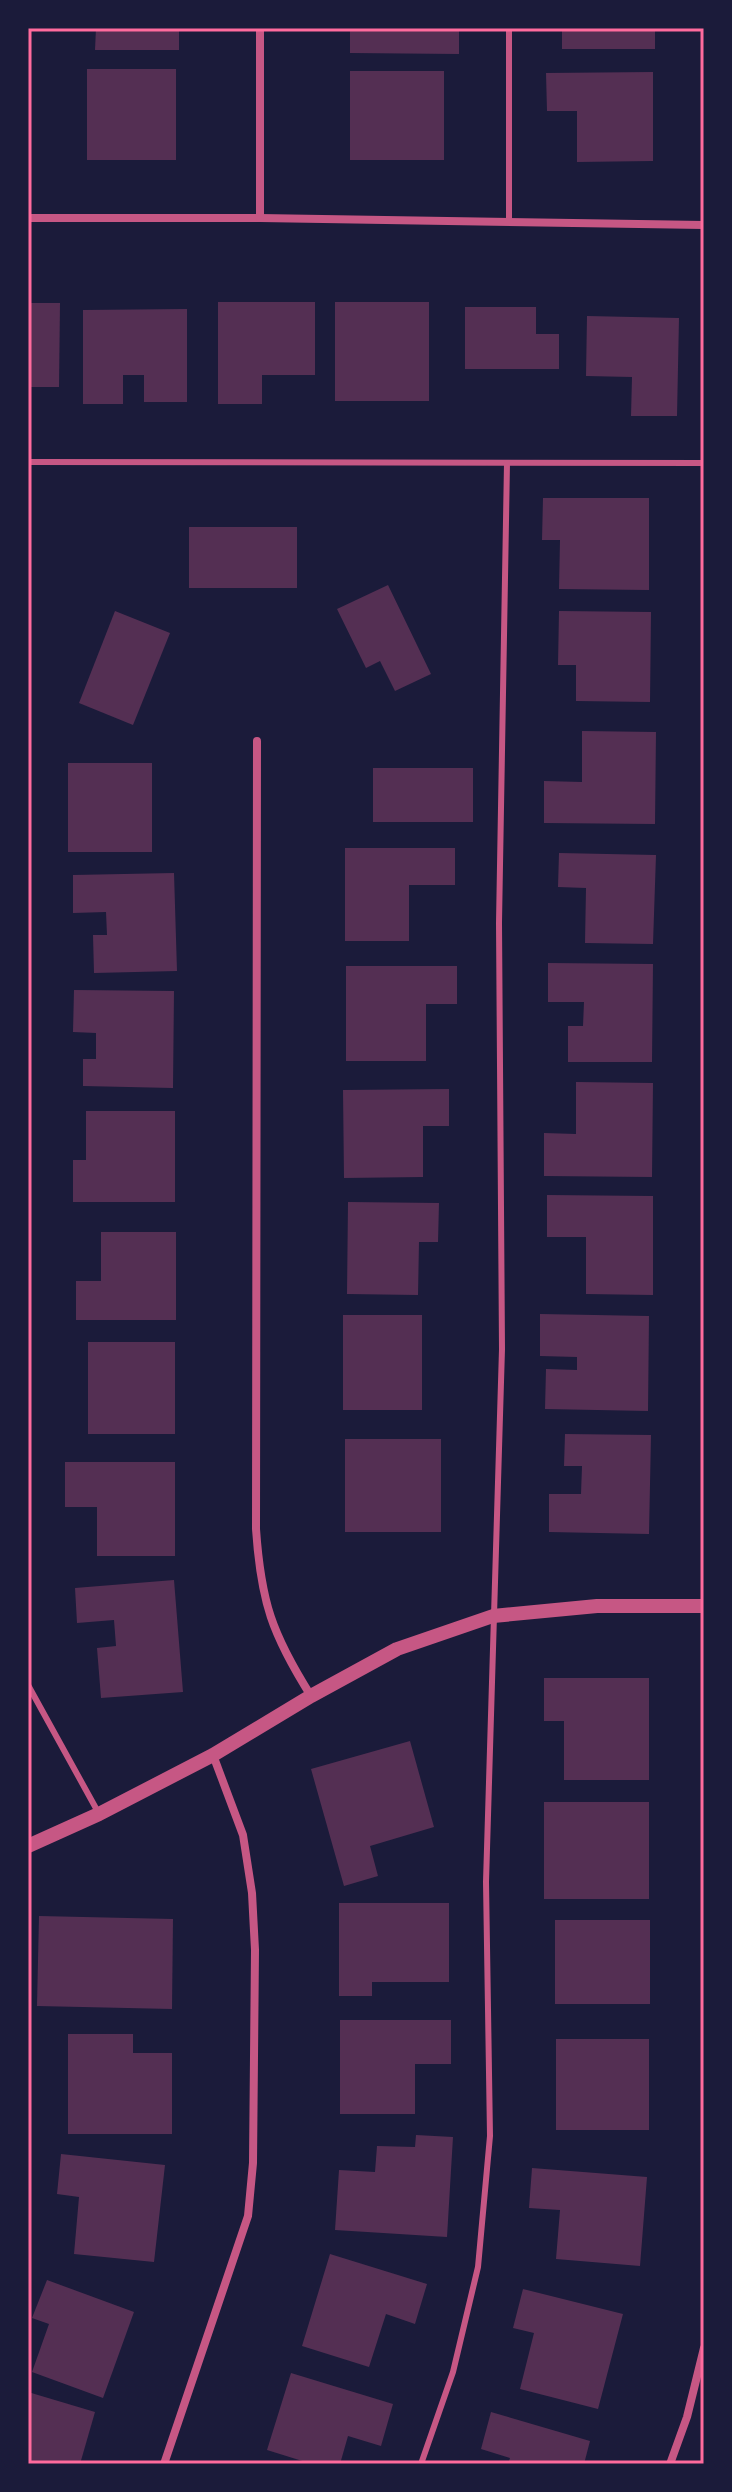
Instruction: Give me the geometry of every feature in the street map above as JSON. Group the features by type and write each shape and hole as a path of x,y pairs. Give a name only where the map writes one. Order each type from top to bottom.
{"street":[{"path":"260,28 260,218"},
{"path":"28,218 260,218 704,225"},
{"path":"257,741 256,1529 259,1576 270,1621 289,1662 311,1696"},
{"path":"28,1846 99,1814 213,1755 397,1649 493,1616 597,1606 704,1606"},
{"path":"164,2464 248,2216 253,2163 255,1950 252,1893 243,1835 213,1755"},
{"path":"670,2464 687,2417 704,2348"}],"lane":[{"path":"509,28 509,222"},
{"path":"28,462 704,463"},
{"path":"421,2464 453,2372 478,2267 490,2136 486,1882 502,1349 499,923 507,463"},
{"path":"28,1685 99,1814"}],"building":[{"path":"96,28 179,28 179,50 95,50"},
{"path":"350,28 459,28 459,54 350,53"},
{"path":"562,28 655,28 655,49 562,49"},
{"path":"87,69 176,69 176,160 87,160"},
{"path":"350,71 444,71 444,160 350,160"},
{"path":"653,72 653,161 577,162 577,111 547,111 546,73"},
{"path":"218,302 315,302 315,375 262,375 262,404 218,404"},
{"path":"335,302 429,302 429,401 335,401"},
{"path":"28,303 60,303 59,387 28,387"},
{"path":"465,307 536,307 536,334 559,334 559,369 465,369"},
{"path":"187,309 187,402 144,402 144,375 123,375 123,404 83,404 83,310"},
{"path":"587,316 679,318 677,416 631,416 632,377 586,376"},
{"path":"543,498 649,498 649,590 559,589 560,540 542,540"},
{"path":"189,527 297,527 297,588 189,588"},
{"path":"388,585 431,674 395,691 380,661 366,668 337,609"},
{"path":"115,611 170,633 133,725 79,703"},
{"path":"559,611 651,612 650,702 576,701 576,665 558,665"},
{"path":"582,731 656,732 655,824 544,823 544,781 582,782"},
{"path":"68,763 152,763 152,852 68,852"},
{"path":"373,768 473,768 473,822 373,822"},
{"path":"345,848 455,848 455,885 409,885 409,941 345,941"},
{"path":"559,853 656,855 653,944 585,943 586,888 558,887"},
{"path":"174,873 177,971 94,973 93,935 107,935 106,912 73,913 73,875"},
{"path":"548,963 653,964 652,1062 568,1062 568,1026 583,1026 584,1002 548,1002"},
{"path":"346,966 457,966 457,1004 426,1004 426,1061 346,1061"},
{"path":"74,990 174,991 173,1088 83,1086 83,1059 96,1059 96,1033 73,1032"},
{"path":"576,1082 653,1083 652,1177 544,1176 544,1133 576,1134"},
{"path":"449,1089 449,1126 423,1126 423,1177 344,1178 343,1090"},
{"path":"86,1111 175,1111 175,1202 73,1202 73,1160 86,1160"},
{"path":"547,1195 653,1196 653,1295 586,1294 586,1237 547,1237"},
{"path":"348,1202 439,1203 438,1242 419,1242 418,1295 347,1294"},
{"path":"101,1232 176,1232 176,1320 76,1320 76,1281 101,1281"},
{"path":"540,1314 649,1316 648,1411 545,1409 546,1369 577,1370 577,1357 540,1356"},
{"path":"343,1315 422,1315 422,1410 343,1410"},
{"path":"88,1342 175,1342 175,1434 88,1434"},
{"path":"565,1434 651,1435 649,1534 549,1532 549,1494 581,1494 582,1466 564,1466"},
{"path":"345,1439 441,1439 441,1532 345,1532"},
{"path":"65,1462 175,1462 175,1556 97,1556 97,1507 65,1507"},
{"path":"174,1580 183,1692 101,1698 97,1648 116,1646 114,1620 77,1623 75,1588"},
{"path":"544,1678 649,1678 649,1780 564,1780 564,1721 544,1721"},
{"path":"410,1741 434,1827 370,1846 378,1876 344,1886 311,1769"},
{"path":"544,1802 649,1802 649,1899 544,1899"},
{"path":"339,1903 449,1903 449,1982 372,1982 372,1996 339,1996"},
{"path":"39,1916 173,1919 172,2009 37,2006"},
{"path":"555,1920 650,1920 650,2004 555,2004"},
{"path":"340,2020 451,2020 451,2064 415,2064 415,2114 340,2114"},
{"path":"68,2034 133,2034 133,2053 172,2053 172,2134 68,2134"},
{"path":"556,2039 649,2039 649,2130 556,2130"},
{"path":"416,2135 453,2137 447,2237 335,2230 339,2170 375,2172 377,2146 415,2147"},
{"path":"61,2154 165,2165 154,2262 74,2254 79,2197 57,2194"},
{"path":"532,2168 647,2177 640,2266 556,2259 560,2210 529,2208"},
{"path":"330,2254 427,2284 415,2324 386,2314 369,2367 302,2346"},
{"path":"47,2280 134,2312 103,2398 32,2372 49,2324 32,2318"},
{"path":"523,2289 623,2314 598,2409 520,2389 534,2333 513,2328"},
{"path":"291,2373 393,2404 381,2446 348,2436 340,2464 312,2464 267,2450"},
{"path":"28,2392 95,2412 80,2464 28,2464"},
{"path":"491,2412 590,2441 584,2464 508,2464 510,2458 481,2449"}]}
